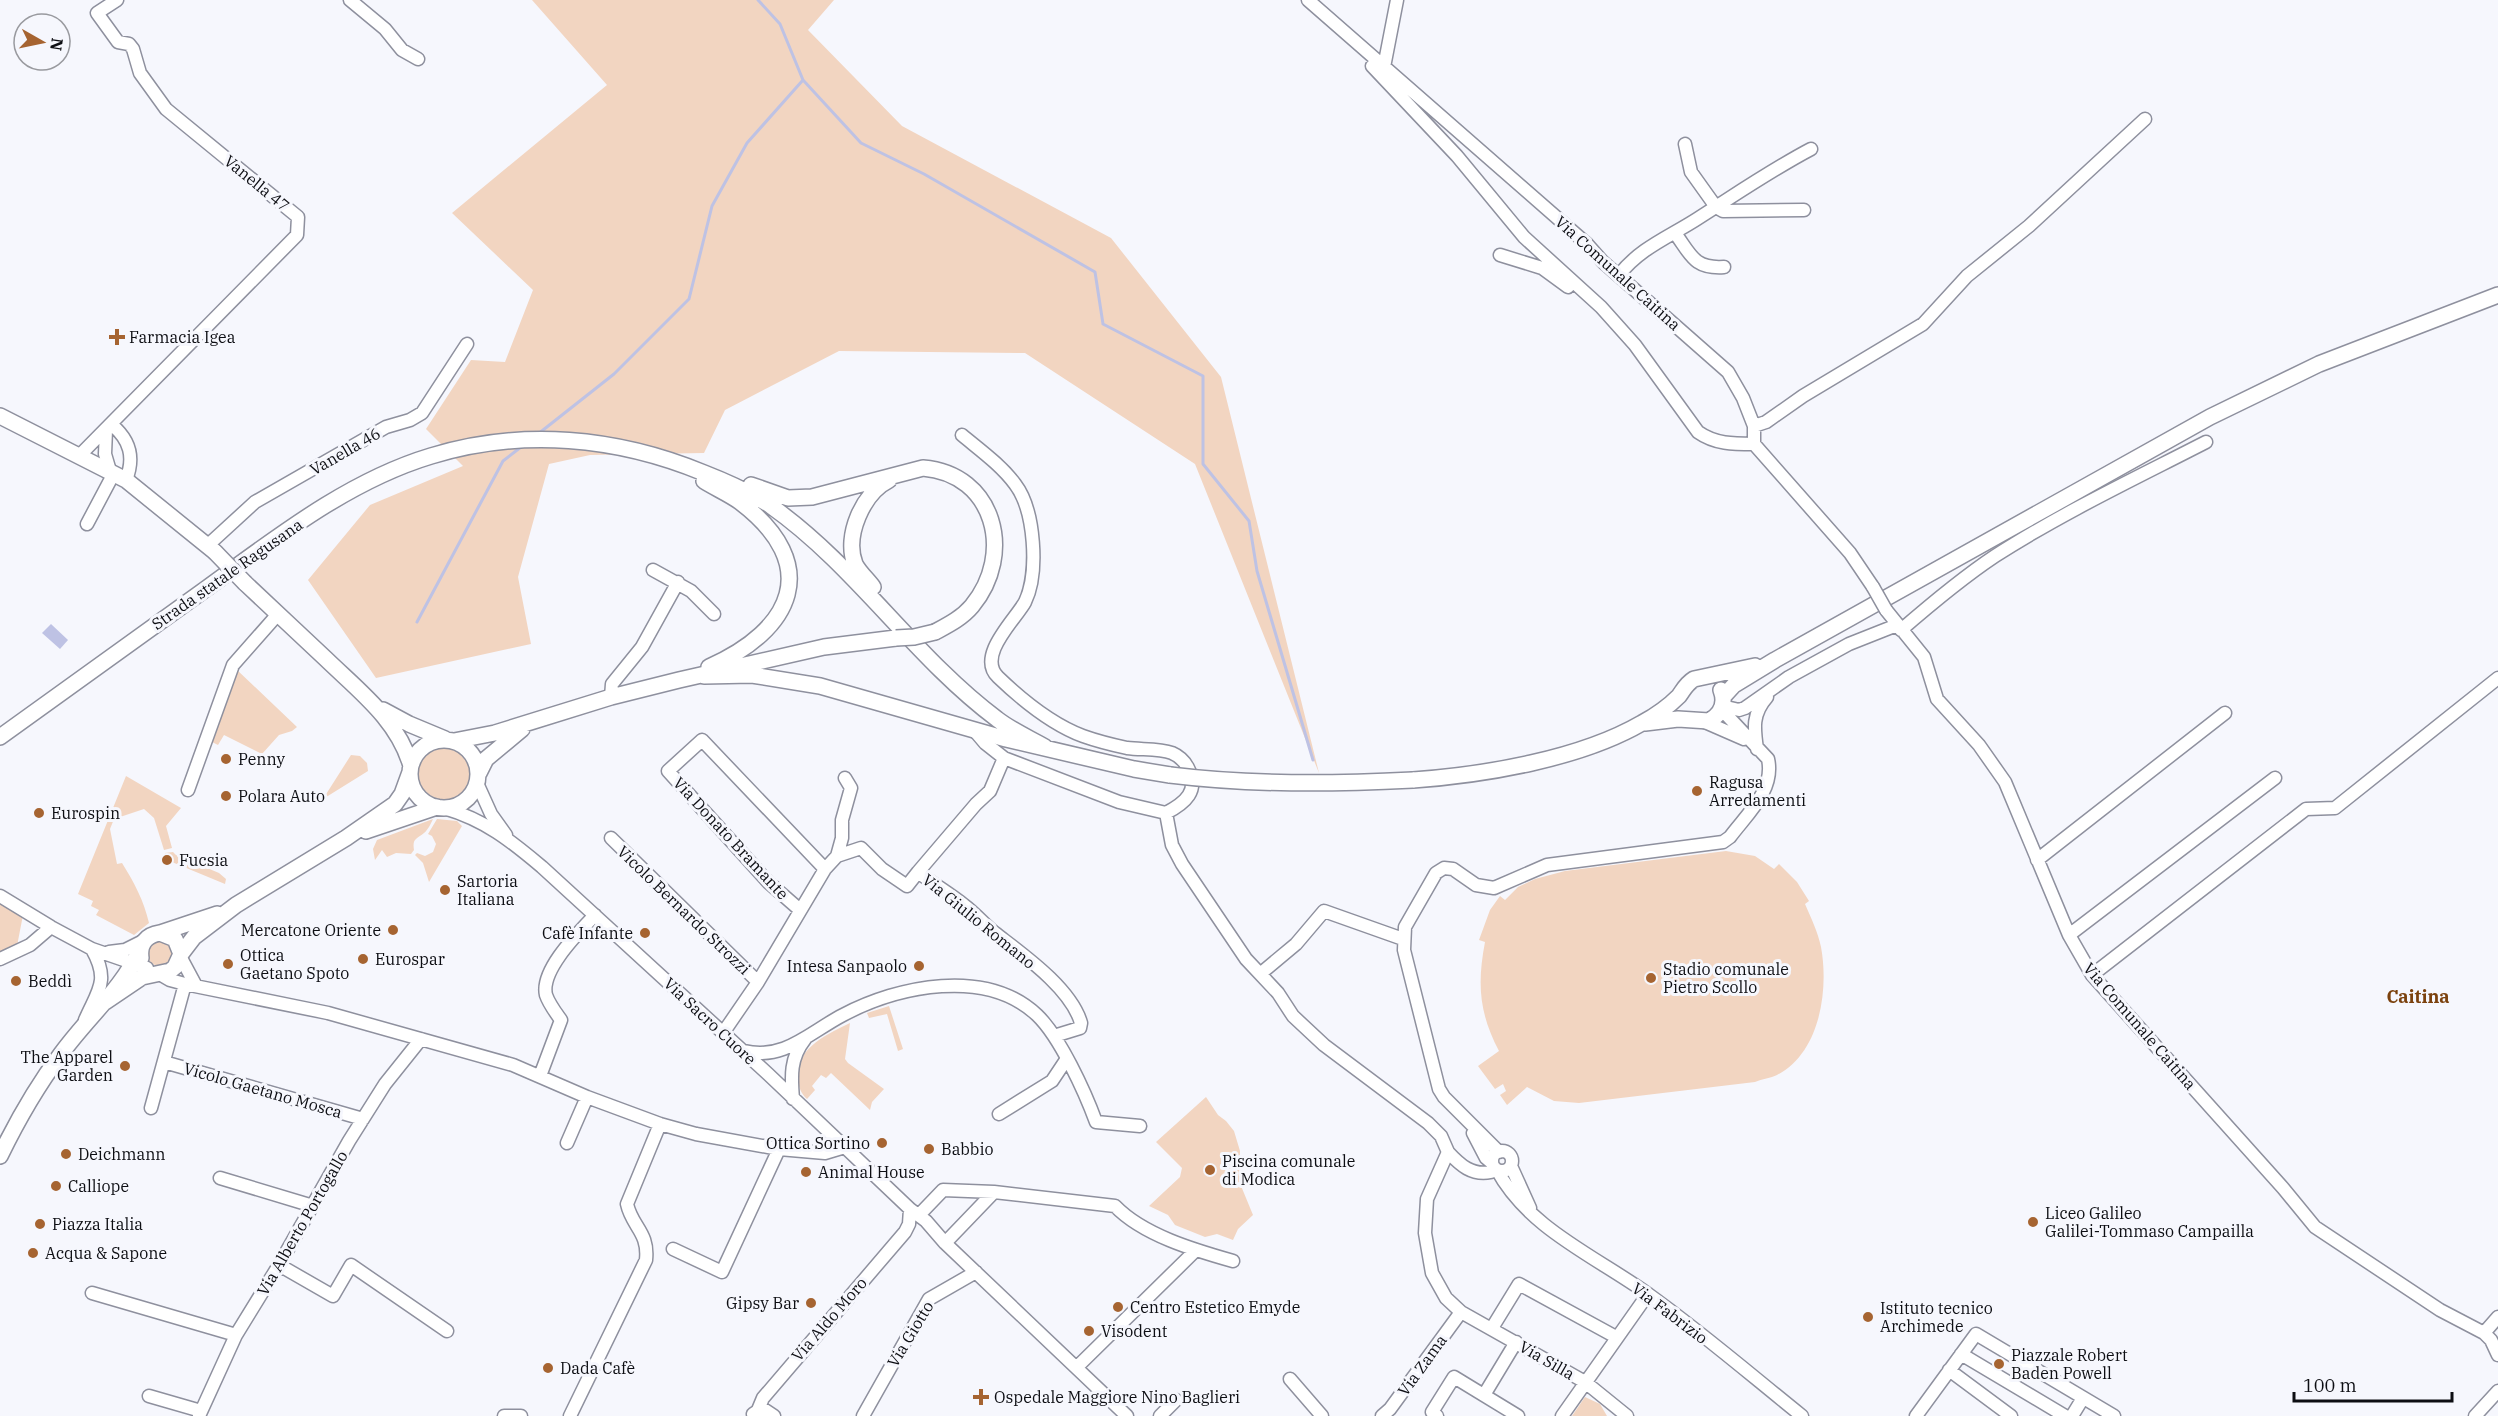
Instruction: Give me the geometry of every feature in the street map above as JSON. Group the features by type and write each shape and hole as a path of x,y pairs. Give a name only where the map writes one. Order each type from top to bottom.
{"main road":[{"path":"1642,723 1713,719 1734,685 1775,660 2210,417 2319,364 2498,295"},
{"path":"0,416 117,475 211,549 375,705 397,733 407,752 415,791 428,804 441,808"},
{"name":"Strada statale Ragusana","path":"0,737 252,555 299,523 387,473 431,456 472,447 525,440 577,440 629,448 680,463"},
{"path":"0,1156 30,1100 61,1054 105,1002 148,969 170,971 194,937 236,905 346,838 394,804 402,794 414,758 425,746 432,742 495,733 611,697 824,647 914,637 935,632 951,624 972,606 990,578 995,544 990,517 984,504 967,484 938,469 910,470 812,497 788,498 706,468 680,463"},
{"path":"680,463 752,494 794,524 943,670 998,720 1045,747"},
{"path":"679,680 725,660 760,638 779,616 788,593 789,581 783,551 766,525 739,501 703,481 680,463"},
{"path":"910,470 884,483 874,491 865,504 858,518 853,556 856,566 943,670"},
{"path":"704,676 752,675 820,686 974,730 1170,776 1267,784 1316,785 1413,780 1482,773 1531,763 1573,751 1642,723 1680,694 1688,683 1775,660"},
{"path":"1701,678 1718,686 1722,704"},
{"path":"1680,694 1681,708 1697,720"},
{"path":"375,705 409,724 451,740 469,750 477,764 478,778"},
{"path":"346,838 441,808 461,804 469,798 486,759 534,720"},
{"path":"148,969 143,944 160,933 236,905"},
{"path":"160,933 175,939 180,955"},
{"path":"105,1002 148,969"}],"street":[{"name":"Vanella 47","path":"109,428 297,235 298,217 166,109 140,73 133,49 129,44 118,42 97,13 117,0"},
{"path":"350,0 385,30 402,50 417,59"},
{"path":"1298,0 1367,61 1457,156 1524,237 1601,307 1635,345 1698,432 1720,442 1754,444"},
{"name":"Via Comunale Caitina","path":"1308,0 1728,372 1743,398 1754,426 1754,444 1850,552 1886,610 1924,657 1937,699 1979,744 2005,782 2069,935 2092,975 2283,1188 2315,1227 2440,1310 2484,1333 2491,1340 2498,1355"},
{"path":"1384,67 1397,0"},
{"path":"1407,103 1411,89"},
{"path":"1754,426 1766,422 1803,396 1923,324 1967,276 2028,226 2145,119"},
{"path":"1685,144 1691,172 1716,207 1723,210 1804,210"},
{"path":"1619,275 1630,261 1657,241 1675,233 1773,168 1811,149"},
{"path":"1675,233 1695,260 1708,268 1724,267"},
{"path":"1500,255 1542,268 1567,286 1581,291"},
{"name":"Vanella 46","path":"211,549 255,502 386,427 410,420 422,413 467,344"},
{"path":"80,455 109,428"},
{"path":"87,524 117,475 131,468 129,447 125,437 109,428"},
{"path":"109,428 105,454 117,475"},
{"path":"962,435 1000,467 1016,485 1027,509 1034,550 1032,579 1025,602 997,642 992,660 995,674 1023,700 1082,736 1127,748 1172,753 1186,762 1193,777 1193,790 1183,804 1166,813 1119,802 1004,758 985,743 974,730"},
{"path":"1722,704 1739,710 1744,708 1782,681 1849,644 1899,627 1996,556 2102,496 2206,442"},
{"path":"653,570 678,582 714,614"},
{"path":"611,697 612,684 651,633 678,582"},
{"path":"188,790 233,665 279,614"},
{"path":"2092,975 2306,809 2335,808 2498,678"},
{"path":"1755,746 1755,716 1759,706 1782,681"},
{"path":"1511,1166 1506,1171 1477,1143 1467,1121 1439,1089 1403,939 1405,927 1436,873 1444,868 1453,869 1476,885 1494,888 1547,865 1724,842 1767,787 1770,777 1768,759 1722,704"},
{"path":"2037,860 2225,713"},
{"path":"1697,720 1755,746"},
{"name":"Via Donato Bramante","path":"800,910 768,882 668,771 702,740 825,869"},
{"path":"918,872 976,804 990,791 1004,758"},
{"path":"478,778 491,814 507,836"},
{"path":"723,1033 758,982 825,869 837,856 842,838 842,820 851,788 845,778"},
{"path":"2069,935 2276,778"},
{"path":"441,808 464,814 507,836"},
{"path":"1166,813 1172,845 1182,864 1246,959 1278,993 1293,1016 1324,1046 1428,1123 1441,1136 1448,1152 1461,1166 1469,1170 1491,1172 1496,1163 1510,1155 1511,1166 1521,1192 1534,1214"},
{"name":"Via Sacro Cuore","path":"507,836 744,1051 932,1229"},
{"name":"Vicolo Bernardo Strozzi","path":"611,838 758,982"},
{"name":"Via Giulio Romano","path":"837,856 861,848 882,869 907,886 918,872 964,905 1018,949 1066,996 1080,1018 1080,1028 1054,1036"},
{"path":"0,896 51,927 96,950 148,969 170,980 328,1013 513,1065 587,1097 660,1124 725,1140 779,1149 825,1153 845,1148"},
{"path":"1260,974 1296,944 1324,911 1403,939"},
{"path":"540,1077 561,1020 546,996 546,988 558,956 595,915"},
{"path":"0,959 30,945 51,927"},
{"path":"96,950 125,950 143,944"},
{"path":"80,1030 101,988 102,980 96,950"},
{"path":"151,1108 190,984 180,955"},
{"path":"744,1051 762,1054 781,1051 843,1014 870,1003 909,992 954,985 977,987 999,993 1036,1014 1054,1036 1085,1093 1096,1122 1140,1126"},
{"path":"793,1099 790,1074 792,1063 800,1045 808,1035"},
{"name":"Via Alberto Portogallo","path":"200,1414 236,1335 363,1119 385,1084 420,1038"},
{"path":"770,1076 781,1051"},
{"path":"999,1114 1052,1081 1066,1060"},
{"name":"Vicolo Gaetano Mosca","path":"164,1062 363,1119"},
{"path":"770,1076 792,1063"},
{"path":"567,1143 587,1097"},
{"path":"570,1416 646,1260 644,1236 629,1212 627,1204 660,1124"},
{"path":"673,1249 722,1272 779,1149"},
{"path":"1448,1152 1426,1199 1425,1233 1432,1273 1446,1298 1461,1312"},
{"name":"Via Fabrizio","path":"1496,1163 1516,1200 1545,1226 1648,1294 1802,1416"},
{"path":"220,1178 313,1206"},
{"path":"904,1232 915,1212 943,1190 994,1192 1115,1206 1129,1220 1196,1250 1233,1261"},
{"path":"945,1244 994,1192"},
{"path":"904,1232 914,1228 932,1229 945,1244 1127,1416"},
{"name":"Via Aldo Moro","path":"757,1414 763,1398 793,1360 904,1232"},
{"path":"1077,1367 1196,1250"},
{"path":"279,1265 333,1296 351,1265 447,1331"},
{"name":"Via Giotto","path":"863,1416 929,1299 976,1272"},
{"path":"1492,1328 1519,1284 1616,1337"},
{"path":"92,1293 236,1335"},
{"path":"1562,1416 1648,1294"},
{"name":"Via Silla","path":"1461,1312 1585,1382 1627,1416"},
{"name":"Via Zama","path":"1382,1416 1390,1409 1461,1312"},
{"path":"2484,1333 2497,1322"},
{"path":"1916,1416 1976,1334 2114,1416"},
{"path":"1484,1395 1516,1342"},
{"path":"1962,1354 2065,1416"},
{"path":"1946,1375 2011,1416"},
{"path":"1437,1416 1432,1412 1454,1377 1518,1416"},
{"path":"1290,1378 1322,1416"},
{"path":"2475,1416 2498,1391"},
{"path":"149,1396 200,1414"},
{"path":"2072,1416 2083,1398"},
{"path":"1160,1416 1176,1400"},
{"name":"Via Aldo Moro","path":"757,1414 766,1408 774,1416"},
{"path":"504,1416 521,1416"}],"shaded area":[{"path":"532,0 834,0 808,30 902,126 1111,238 1221,377 1319,773 1195,464 1025,353 839,351 725,410 704,453 590,455 549,464 518,577 531,644 376,678 308,580 370,505 463,466 426,429 471,360 505,362 533,290 452,213 607,85"},
{"path":"236,669 297,727 279,735 262,754 224,735 218,745 210,741"},
{"path":"445,746 455,748 464,754 470,763 472,773 470,783 464,792 455,798 445,800 435,798 426,792 420,783 418,773 420,763 426,754 435,748"},
{"path":"351,755 360,756 367,763 368,771 323,799"},
{"path":"126,776 181,808 166,826 172,848 164,850 154,818 144,809 114,819 110,829 117,864 122,863 131,877 149,923 134,935 96,915 99,910 91,906 93,901 78,894"},
{"path":"433,819 427,830 414,841 414,850 411,854 396,853 387,857 382,850 375,860 373,849 377,840"},
{"path":"437,819 457,821 462,826 429,882 423,863 415,855 417,853 425,856 433,852 436,844 432,836 428,834"},
{"name":"Stadio comunale Pietro Scollo","path":"1726,851 1755,856 1774,869 1779,864 1797,882 1809,901 1805,904 1820,941 1824,982 1818,1019 1812,1036 1792,1065 1777,1075 1755,1082 1579,1103 1554,1101 1527,1087 1507,1105 1500,1095 1506,1091 1503,1084 1495,1089 1478,1066 1499,1051 1484,1011 1481,971 1485,942 1479,940 1490,910 1500,896 1505,900 1518,887 1535,879 1565,871"},
{"path":"173,852 219,873 226,879 225,884 167,860 165,853"},
{"path":"0,902 23,915 17,946 0,954"},
{"path":"160,940 169,944 173,953 169,962 160,966 151,962 147,953 151,944"},
{"path":"889,1006 903,1049 898,1051 887,1014 869,1018 867,1013"},
{"path":"850,1023 845,1059 884,1089 872,1102 870,1110 831,1073 826,1078 821,1075 812,1086 815,1090 807,1099 799,1084 798,1067 807,1050 823,1037"},
{"name":"Piscina comunale di Modica","path":"1206,1097 1218,1115 1234,1131 1240,1151 1239,1181 1253,1215 1238,1229 1233,1240 1217,1234 1205,1237 1175,1225 1168,1215 1149,1206 1180,1177 1182,1168 1156,1142"},
{"path":"1585,1397 1600,1404 1607,1416 1572,1416"}],"water":[{"path":"51,624 68,640 60,649 42,633"}],"waterway":[{"path":"758,0 780,24 803,80 861,143 924,174 1095,272 1103,324 1203,376 1203,464 1249,521 1257,571 1313,760"},
{"path":"538,434 614,374 689,299 712,206 747,143 803,80"},
{"path":"417,622 503,461 521,447"}],"place":[{"name":"Farmacia Igea","path":"117,337"},
{"name":"Penny","path":"226,759"},
{"name":"Ragusa Arredamenti","path":"1697,791"},
{"name":"Polara Auto","path":"226,796"},
{"name":"Eurospin","path":"39,813"},
{"name":"Fucsia","path":"167,860"},
{"name":"Sartoria Italiana","path":"445,890"},
{"name":"Mercatone Oriente","path":"393,930"},
{"name":"Cafè Infante","path":"645,933"},
{"name":"Eurospar","path":"363,959"},
{"name":"Ottica Gaetano Spoto","path":"228,964"},
{"name":"Intesa Sanpaolo","path":"919,966"},
{"name":"Stadio comunale Pietro Scollo","path":"1651,978"},
{"name":"Beddì","path":"16,981"},
{"name":"The Apparel Garden","path":"125,1066"},
{"name":"Ottica Sortino","path":"882,1143"},
{"name":"Babbio","path":"929,1149"},
{"name":"Deichmann","path":"66,1154"},
{"name":"Piscina comunale di Modica","path":"1210,1170"},
{"name":"Animal House","path":"806,1172"},
{"name":"Calliope","path":"56,1186"},
{"name":"Liceo Galileo Galilei-Tommaso Campailla","path":"2033,1222"},
{"name":"Piazza Italia","path":"40,1224"},
{"name":"Acqua & Sapone","path":"33,1253"},
{"name":"Gipsy Bar","path":"811,1303"},
{"name":"Centro Estetico Emyde","path":"1118,1307"},
{"name":"Istituto tecnico Archimede","path":"1868,1317"},
{"name":"Visodent","path":"1089,1331"},
{"name":"Piazzale Robert Baden Powell","path":"1999,1364"},
{"name":"Dada Cafè","path":"548,1368"},
{"name":"Ospedale Maggiore Nino Baglieri","path":"981,1397"}],"district":[{"name":"Caitina","path":"2418,996"}]}
